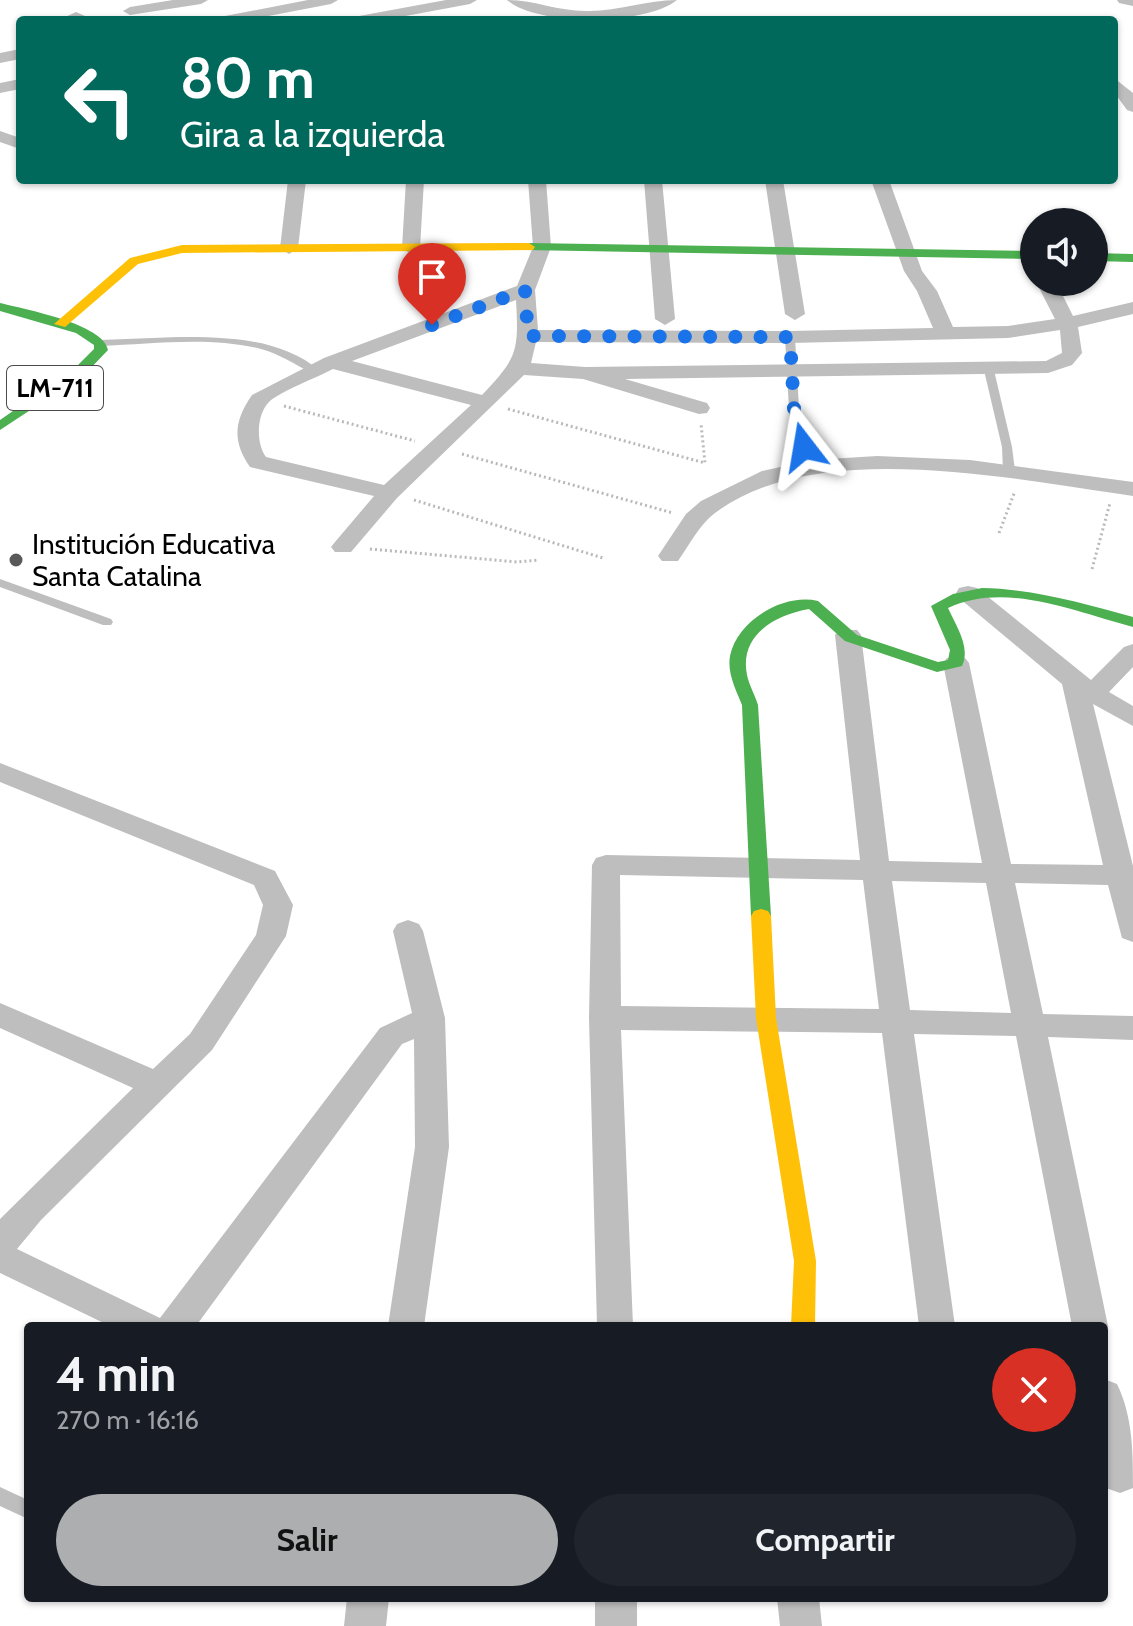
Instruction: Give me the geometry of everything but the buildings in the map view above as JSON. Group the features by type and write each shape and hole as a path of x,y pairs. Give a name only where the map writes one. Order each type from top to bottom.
{"street":[{"path":"130,11 195,0 213,16"},
{"path":"243,16 331,0"},
{"path":"381,16 470,0"},
{"path":"514,0 533,10 571,15 634,12 670,0"},
{"path":"1124,0 1133,2"},
{"path":"307,2 326,16"},
{"path":"1118,87 1133,107"},
{"path":"289,248 297,184"},
{"path":"411,248 415,184"},
{"path":"343,547 389,493 519,368 528,336 525,290 542,247 537,184"},
{"path":"653,184 665,319"},
{"path":"775,184 795,314"},
{"path":"881,184 906,253 945,333"},
{"path":"60,324 134,261 155,253 182,249 542,247 1020,255"},
{"path":"1108,257 1133,258"},
{"path":"389,493 258,462 248,448 249,422 259,399 323,366 525,290"},
{"path":"519,368 585,373 1048,367 1067,360 1072,352 1069,323 1054,296"},
{"name":"LM-711","path":"0,307 81,330 100,343 101,350 88,365 0,426"},
{"path":"528,336 790,337 1008,332 1069,323 1133,308"},
{"path":"323,366 486,403"},
{"path":"585,373 699,408"},
{"path":"670,556 694,519 709,506 770,476 813,467 877,463 1015,472 1124,487"},
{"path":"968,593 1084,687 1133,718"},
{"path":"1089,1322 956,663 958,650 939,606 968,593 1000,595 1133,622"},
{"path":"803,1322 805,1261 766,1018 750,705 741,684 737,659 744,635 774,612 805,604 818,606 848,635 908,660 937,667 956,663"},
{"path":"848,635 876,872 936,1322"},
{"path":"1084,687 1133,652"},
{"path":"1084,687 1126,876 1133,931"},
{"path":"0,772 265,878 278,905 271,936 201,1042 29,1210 0,1244"},
{"path":"615,1322 605,1018 606,865 1126,876"},
{"path":"407,1322 432,1147 429,1018 408,931"},
{"path":"0,1015 157,1085"},
{"path":"178,1322 391,1036 429,1018"},
{"path":"605,1018 766,1018 1133,1028"},
{"path":"0,1257 138,1322"},
{"path":"1108,1416 1120,1475"},
{"path":"365,1626 368,1602"},
{"path":"616,1602 616,1626"},
{"path":"798,1602 801,1626"}],"lane":[{"path":"790,337 795,427 813,467"},
{"path":"100,343 178,340 257,345 323,366"},
{"path":"988,366 1015,472"},
{"path":"0,583 107,622"},
{"path":"0,1496 24,1508"}],"path":[{"path":"259,399 694,519"},
{"path":"486,403 705,463 699,408"},
{"path":"999,533 1015,472"},
{"path":"1092,569 1124,487"},
{"path":"389,493 603,558"},
{"path":"343,547 517,562 539,560"}],"traffic: fast":[{"path":"529,247 1020,255"},
{"path":"1108,257 1133,258"},
{"path":"0,307 81,330 100,343 101,350 80,371 0,426"},
{"path":"761,916 750,705 739,675 738,657 747,634 764,618 788,608 812,604 851,638 937,667 956,663 958,650 939,606 959,597 982,593 1034,597 1133,622"}],"traffic: slow":[{"path":"60,324 134,261 182,249 529,247"},
{"path":"761,916 766,1018 805,1261 803,1322"}],"place":[{"name":"Institución Educativa Santa Catalina","path":"16,560"}],"route":[{"path":"432,325 525,290 528,336 790,337 795,427 804,447"}]}
